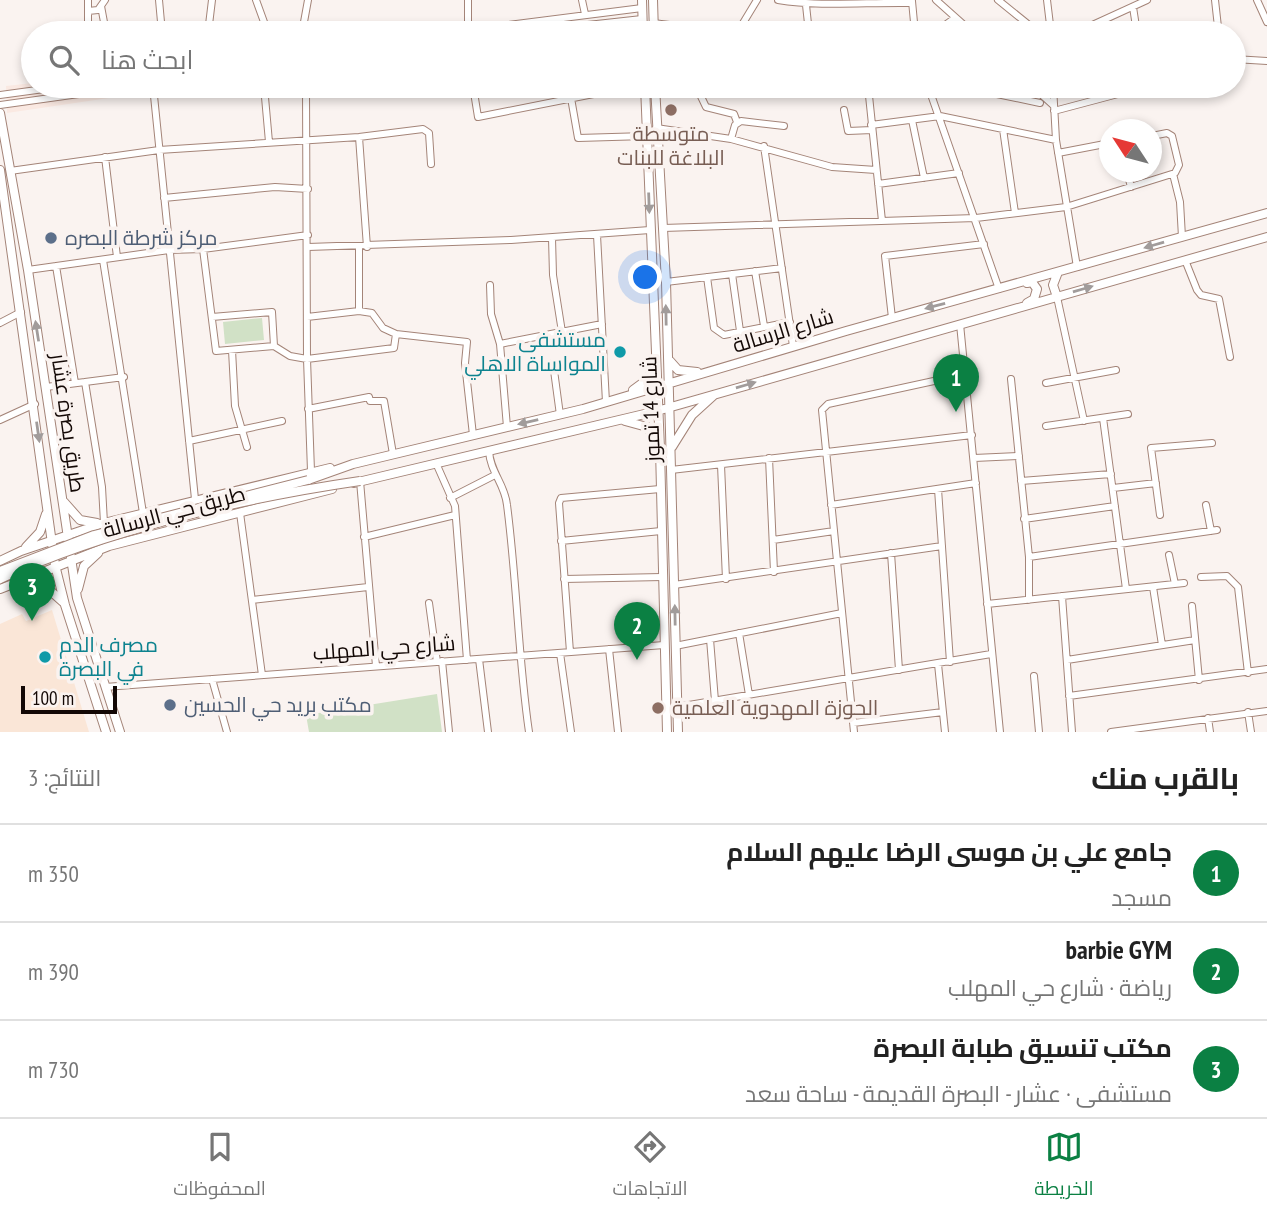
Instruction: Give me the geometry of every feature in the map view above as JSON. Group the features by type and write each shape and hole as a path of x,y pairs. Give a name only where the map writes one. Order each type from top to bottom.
{"main road":[{"path":"653,0 653,21"},
{"path":"642,4 642,19"},
{"name":"شارع 14 تموز","path":"645,98 660,449 667,732"},
{"name":"شارع 14 تموز","path":"655,98 666,282 678,732"},
{"name":"طريق بصرة عشار","path":"0,113 28,271 77,599 120,732"},
{"path":"0,173 3,210 11,237 35,404 55,565 65,605 106,732"},
{"name":"شارع الرسالة","path":"309,475 560,415 793,346 1267,213"},
{"name":"شارع الرسالة","path":"657,411 1267,237"},
{"path":"1057,297 1053,280 1058,272"},
{"path":"1016,284 1032,282 1038,289 1034,299 1021,307"},
{"path":"616,398 648,379 653,367 655,343"},
{"path":"667,354 673,368 707,372"},
{"path":"671,450 685,422 716,393"},
{"name":"طريق حي الرسالة","path":"0,589 55,565 109,546 360,481 657,411"},
{"path":"620,420 647,426 654,434 660,449"},
{"path":"0,561 21,551 104,523 195,499 309,475"},
{"name":"طريق حي الرسالة","path":"0,571 94,535 309,475"},
{"name":"طريق حي الرسالة","path":"0,579 104,540 250,502 360,481"},
{"path":"60,495 69,512 80,520 104,523"},
{"path":"21,551 40,532 48,506"},
{"path":"77,599 84,566 109,546"},
{"path":"10,584 45,586 65,605"}],"street":[{"path":"88,0 88,21"},
{"path":"159,0 161,21"},
{"path":"209,21 212,0"},
{"path":"256,0 264,21"},
{"path":"304,21 308,0"},
{"path":"468,0 468,21"},
{"path":"582,0 585,14"},
{"path":"744,21 757,0"},
{"path":"778,0 809,3 912,2 913,21"},
{"path":"936,0 959,21"},
{"path":"998,0 1024,21"},
{"path":"1047,0 1050,21"},
{"path":"1102,21 1147,0"},
{"path":"1215,0 1217,21"},
{"path":"1257,0 1267,22"},
{"path":"88,10 103,3 105,21"},
{"path":"809,3 809,21"},
{"path":"534,21 642,4"},
{"path":"1133,7 1136,21"},
{"path":"951,21 955,18"},
{"path":"624,21 642,19"},
{"path":"1246,60 1267,61"},
{"path":"0,95 21,91"},
{"path":"0,104 45,98"},
{"path":"154,98 195,499"},
{"path":"265,98 268,142"},
{"path":"306,98 309,475"},
{"path":"474,98 478,117 571,98 578,138 646,136"},
{"path":"702,98 706,107 734,114 737,122 731,139"},
{"path":"869,98 882,221"},
{"path":"933,98 999,289"},
{"path":"1016,98 1040,103"},
{"path":"1044,98 1054,108"},
{"path":"1054,98 1056,140 1077,267"},
{"path":"1054,108 1097,98"},
{"path":"844,110 848,131 940,116 1056,140"},
{"path":"912,120 924,178"},
{"path":"737,122 784,126"},
{"path":"656,128 764,146 786,156 832,167 876,170"},
{"path":"10,170 159,150 359,137 423,129 429,133 431,164"},
{"path":"1003,130 1015,213"},
{"path":"1162,134 1167,133 1174,138 1178,165 1173,174 1180,202 1182,237"},
{"path":"359,137 367,247"},
{"path":"764,146 793,346"},
{"path":"1058,153 1099,146"},
{"path":"105,157 117,257"},
{"path":"878,184 959,173"},
{"path":"663,229 976,218 1066,207 1173,174"},
{"path":"1130,182 1131,187"},
{"path":"164,198 275,187 308,189"},
{"path":"308,247 367,247 552,238 650,230"},
{"path":"28,271 169,250 203,249 309,235"},
{"path":"597,235 606,402"},
{"path":"0,239 11,237"},
{"path":"552,238 552,275 562,332"},
{"path":"892,318 885,256 984,244"},
{"path":"359,247 359,311"},
{"path":"203,249 216,351 274,346 290,356 307,359 394,348 396,334"},
{"path":"103,260 124,377 143,513"},
{"path":"1185,260 1201,295 1219,299 1230,357"},
{"path":"56,266 75,383"},
{"path":"666,282 782,268"},
{"path":"755,271 764,326"},
{"path":"732,274 740,331"},
{"path":"707,277 714,328 724,335 790,322"},
{"path":"490,285 491,314 500,344 507,427"},
{"path":"1057,297 1077,377 1084,421"},
{"path":"307,317 359,311 372,313 383,328 396,334 467,342 465,363 473,435"},
{"path":"0,323 21,313"},
{"path":"212,317 272,313 274,346"},
{"path":"500,344 602,324"},
{"path":"960,324 1000,732"},
{"path":"232,350 235,406 247,447"},
{"path":"553,363 560,415"},
{"path":"1046,383 1116,370"},
{"path":"854,732 822,410 828,404 966,374"},
{"path":"46,387 124,377"},
{"path":"1010,379 1030,600"},
{"path":"85,382 102,487 104,523"},
{"path":"308,409 369,397 370,401 384,401 393,454"},
{"path":"0,420 35,404"},
{"path":"1046,426 1128,414"},
{"path":"1103,418 1126,589"},
{"path":"189,441 282,421"},
{"path":"671,470 972,435"},
{"path":"1160,515 1151,449 1212,443"},
{"path":"489,451 490,466 505,489 507,503 515,570 518,656 529,732"},
{"path":"974,458 1019,456"},
{"path":"769,458 774,572"},
{"path":"436,463 455,515 467,660"},
{"path":"721,465 726,579"},
{"path":"1021,481 1111,474"},
{"path":"450,498 495,475"},
{"path":"360,481 376,666"},
{"path":"831,505 976,482"},
{"path":"1113,488 1156,483"},
{"path":"570,652 561,541 561,498 660,489"},
{"path":"938,489 950,662"},
{"path":"1028,557 1214,531 1206,505"},
{"path":"1024,519 1115,506"},
{"path":"240,513 262,675"},
{"path":"364,537 455,515"},
{"path":"561,541 661,531"},
{"path":"773,540 834,531"},
{"path":"674,585 942,546"},
{"path":"891,554 898,670"},
{"path":"1169,555 1175,584"},
{"path":"1201,577 1227,576 1238,587 1248,673"},
{"path":"564,579 662,577"},
{"path":"987,604 1184,583"},
{"path":"1153,586 1162,645"},
{"path":"252,600 368,587"},
{"path":"1062,596 1072,732"},
{"path":"429,603 449,732"},
{"path":"1192,606 1199,680"},
{"path":"676,646 842,613"},
{"path":"739,633 748,695"},
{"path":"710,639 715,701"},
{"path":"1067,660 1195,639"},
{"name":"شارع حي المهلب","path":"106,687 664,645"},
{"path":"609,649 618,732"},
{"path":"560,653 571,732"},
{"path":"677,707 991,654"},
{"path":"479,659 488,732"},
{"path":"938,664 945,732"},
{"path":"1069,696 1267,670"},
{"path":"1034,676 1039,732"},
{"path":"212,679 227,732"},
{"path":"1111,732 1267,711"},
{"path":"853,723 943,712"},
{"path":"1248,712 1251,732"},
{"path":"1208,718 1210,732"},
{"path":"1168,724 1170,732"}],"shaded area":[{"path":"21,84 21,98 109,98 7,113 6,86"},
{"path":"52,610 89,732 0,732 0,624 22,614 26,621"}],"green space":[{"path":"262,318 264,340 225,344 223,322"},
{"path":"437,694 442,732 309,732 306,715"}],"place":[{"name":"متوسطة البلاغة للبنات","path":"671,110"},
{"name":"مركز شرطة البصره","path":"51,238"},
{"name":"مستشفى المواساة اﻻهلي","path":"620,352"},
{"name":"جامع علي بن موسى الرضا عليهم السلام","path":"956,412"},
{"name":"مكتب تنسيق طبابة البصرة","path":"32,621"},
{"name":"مصرف الدم في البصرة","path":"45,657"},
{"name":"barbie GYM","path":"637,660"},
{"name":"مكتب بريد حي الحسين","path":"170,705"},
{"name":"الحوزة المهدوية العلمية","path":"658,708"}]}
